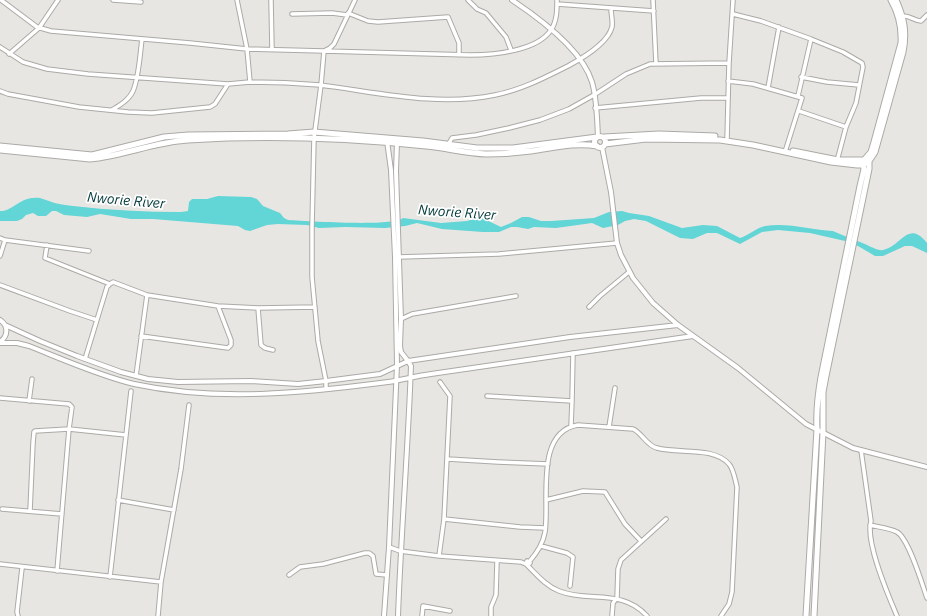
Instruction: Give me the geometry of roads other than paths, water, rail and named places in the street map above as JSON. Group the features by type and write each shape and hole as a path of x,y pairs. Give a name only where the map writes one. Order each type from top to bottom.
{"main road":[{"path":"814,616 823,432 823,392 864,169 874,142 901,43 900,20 891,0"},
{"path":"866,162 875,152 903,52 905,32 902,16 896,0"},
{"path":"0,146 92,155 164,137 288,134 477,148 513,148 600,137 658,134 727,139 837,162 866,162"},
{"path":"0,150 90,159 102,158 156,144 186,140 314,135"},
{"path":"600,137 606,140 601,146"},
{"path":"600,137 595,142 601,146"},
{"path":"448,146 476,153 495,154 528,152 573,145 601,146 646,139 727,139"},
{"path":"806,616 817,429 816,416 821,377 849,252"}],"street":[{"path":"1,0 39,28 51,31 247,49 460,55 486,55 511,50 537,42 545,37 551,29 556,16 557,2 610,9 654,11"},
{"path":"9,54 39,28 58,0"},
{"path":"113,0 141,2"},
{"path":"237,0 247,49 250,82"},
{"path":"272,0 272,49"},
{"path":"324,50 330,48 334,44 355,0"},
{"path":"468,0 477,9 486,13 506,37 511,50"},
{"path":"512,0 529,11 551,29 580,60 589,74 594,95 600,137"},
{"path":"653,0 656,64"},
{"path":"727,139 728,81 734,0"},
{"path":"0,47 23,62 47,69 88,74 228,84 250,82 286,82 428,99 482,98 506,93 533,83 580,60 609,34 612,26 610,9"},
{"path":"292,14 348,14 368,21 378,22 448,17 459,43 460,55"},
{"path":"733,14 779,27 843,52 861,62 863,67 856,102 846,127 837,162"},
{"path":"902,16 907,15 921,21 927,15"},
{"path":"768,88 779,27"},
{"path":"112,110 127,99 133,92 142,39"},
{"path":"798,96 801,77 811,39"},
{"path":"324,50 314,135 312,277 318,341 326,381 326,389"},
{"path":"448,146 452,138 476,135 540,120 572,108 630,72 645,66 656,64 729,63"},
{"path":"801,77 827,82 859,85"},
{"path":"728,81 747,82 801,97 802,100 786,151"},
{"path":"0,90 8,94 59,104 152,113 210,107 214,104 228,84"},
{"path":"596,108 701,98 728,98"},
{"path":"798,112 846,127"},
{"path":"388,141 395,220"},
{"path":"384,616 397,380 395,220 397,141"},
{"path":"601,146 611,192 617,243 629,272 653,303 678,325 738,368 806,424 861,450 927,467"},
{"path":"395,228 399,257 401,352 410,366 398,616"},
{"path":"0,238 5,240 89,251"},
{"path":"0,256 5,240"},
{"path":"399,257 499,254 617,243"},
{"path":"47,245 46,258 110,284 113,282 147,295 218,306 258,308 315,307"},
{"path":"589,307 629,272"},
{"path":"85,359 107,287 110,284"},
{"path":"0,285 97,320"},
{"path":"136,376 147,295"},
{"path":"401,319 412,314 516,296"},
{"path":"141,336 228,348 231,345 231,340 218,306"},
{"path":"258,308 261,345 265,348 273,350"},
{"path":"0,320 5,325 40,341 85,359 136,376 178,382 251,381 298,384 380,374 408,361 570,337 678,325"},
{"path":"0,343 7,332 5,325"},
{"path":"0,343 17,343 124,381 164,389 185,392 279,394 397,380 693,336"},
{"path":"570,426 573,353"},
{"path":"29,401 32,378"},
{"path":"439,556 444,519 450,396 440,382"},
{"path":"610,427 615,388"},
{"path":"110,577 131,391"},
{"path":"487,396 572,401"},
{"path":"0,398 69,404 72,407 57,571"},
{"path":"158,616 161,582 174,510 189,405"},
{"path":"528,563 541,546 545,528 548,464 551,448 555,439 560,433 570,426 578,425 633,429 637,431 654,448 715,454 729,464 734,473 737,494 732,592 730,604 721,616"},
{"path":"30,511 34,432 69,429 126,435"},
{"path":"861,450 874,554 897,616"},
{"path":"446,459 548,464"},
{"path":"546,500 583,491 605,492 625,524 641,541"},
{"path":"118,500 174,510"},
{"path":"2,509 62,514"},
{"path":"444,519 520,527 545,528"},
{"path":"612,616 614,603 617,598 619,563 666,519"},
{"path":"870,525 896,532 902,536 909,550 927,598"},
{"path":"541,546 567,553 573,557 570,586"},
{"path":"389,547 400,551 439,556 528,563 533,571 551,587 559,591 584,596 617,598 634,605 647,616"},
{"path":"289,575 300,567 323,564 369,553 374,558 376,574 387,575"},
{"path":"491,616 491,607 496,595 497,561"},
{"path":"0,564 22,568 161,582"},
{"path":"18,616 16,612 22,568"},
{"path":"422,616 423,606 450,611"}],"water":[{"path":"218,196 251,197 257,199 263,206 280,213 288,220 367,223 396,221 403,218 441,223 467,221 480,217 501,227 522,217 529,217 541,221 551,221 594,218 609,212 622,211 649,216 682,228 703,225 717,226 740,238 762,227 774,225 833,231 878,250 889,248 905,236 915,234 920,236 927,243 927,253 912,246 905,246 883,256 875,256 858,246 845,241 810,233 778,230 762,232 740,244 717,233 707,233 693,239 680,238 646,221 634,219 625,221 618,225 603,228 592,223 556,228 534,227 528,229 511,227 499,232 442,229 417,223 385,228 319,228 307,225 278,224 267,225 250,231 238,226 153,219 131,219 100,214 87,217 64,215 56,211 52,211 46,216 38,216 33,213 26,215 17,221 0,221 0,211 4,211 22,201 33,198 40,198 61,204 114,210 181,212 188,211 189,202 192,199 207,199"}],"water label":[{"name":"Nworie River","path":"126,201"},
{"name":"Nworie River","path":"457,213"}]}
